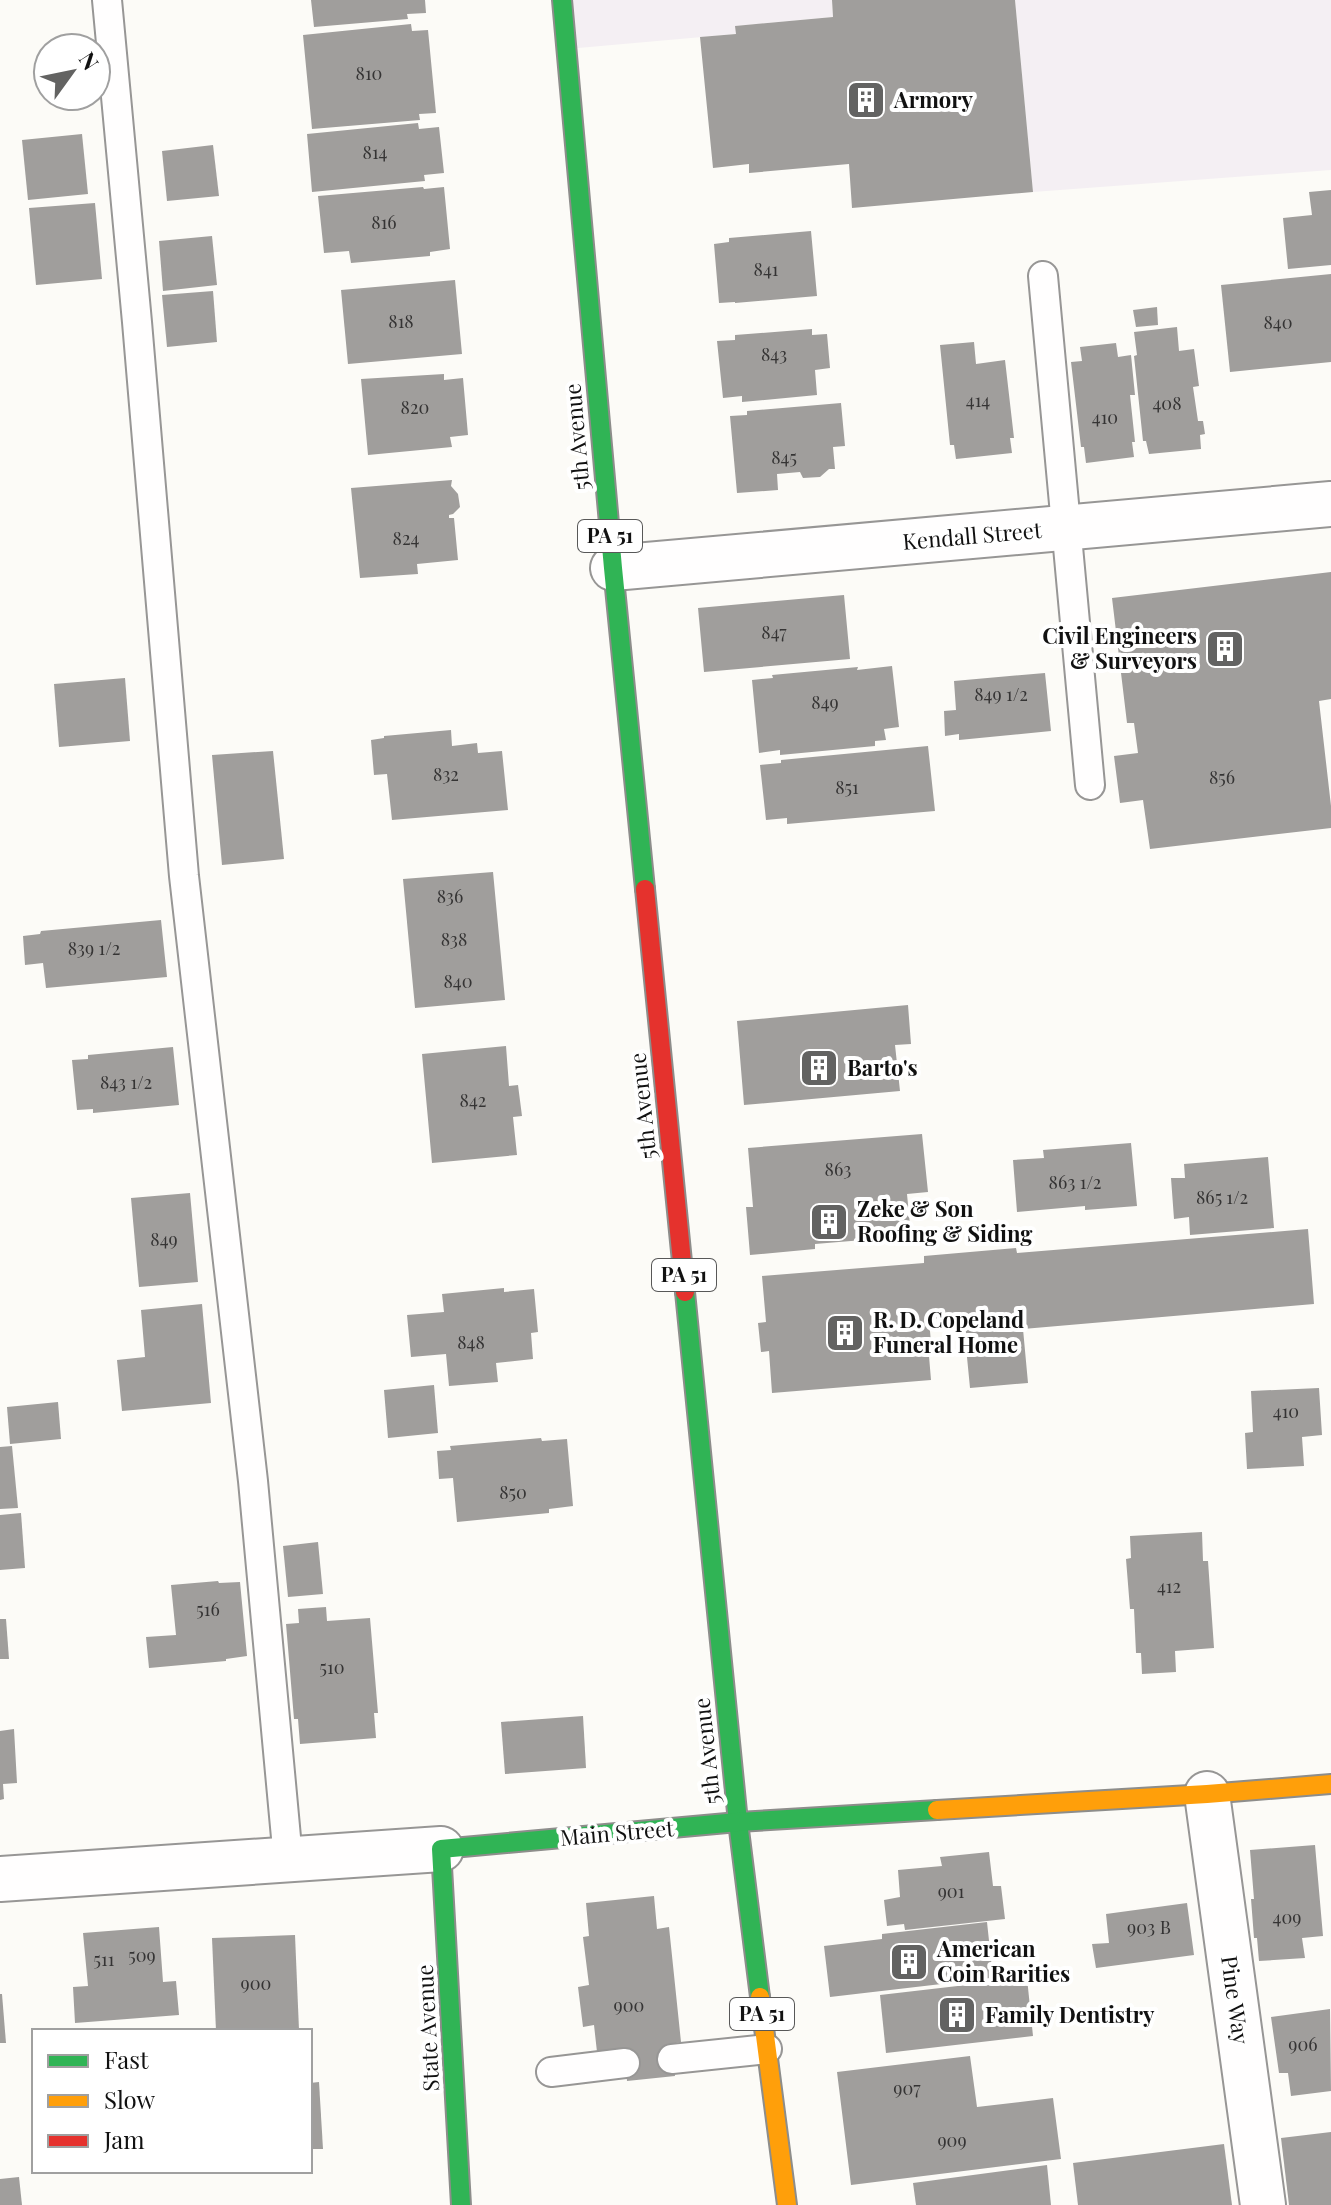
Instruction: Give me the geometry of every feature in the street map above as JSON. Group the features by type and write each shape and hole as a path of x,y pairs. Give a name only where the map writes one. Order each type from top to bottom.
{"main road":[{"name":"5th Avenue","path":"562,0 613,568 738,1822 787,2205"},
{"name":"Main Street","path":"441,1849 738,1822 1331,1784"},
{"name":"State Avenue","path":"441,1849 461,2205"}],"street":[{"name":"Kendall Street","path":"613,568 1331,504"},
{"name":"Pine Way","path":"1207,1794 1263,2205"},
{"name":"Main Street","path":"0,1879 441,1849"}],"lane":[{"path":"107,0 184,876 253,1481 288,1859"},
{"path":"1043,276 1090,785"},
{"path":"672,2059 767,2049"},
{"path":"551,2072 625,2063"}],"shaded area":[{"path":"562,0 832,0 833,17 736,26 736,34 567,49"},
{"path":"1015,0 1331,0 1331,170 1033,192"}],"building":[{"path":"311,0 425,0 426,13 407,14 408,19 314,27"},
{"name":"Armory","path":"832,0 1015,0 1033,192 852,208 849,164 749,173 749,164 713,168 700,37 736,34 735,26 833,17"},
{"path":"411,24 412,31 428,30 436,113 419,114 420,120 312,129 303,35"},
{"path":"418,123 419,129 439,127 444,173 424,175 425,181 312,192 307,134"},
{"path":"82,134 88,194 28,200 22,140"},
{"path":"213,145 219,196 167,201 162,151"},
{"path":"444,187 450,249 430,252 430,256 351,263 349,251 324,253 318,196"},
{"path":"1331,190 1331,265 1288,269 1283,218 1312,215 1309,192"},
{"path":"95,203 102,279 36,285 29,208"},
{"path":"811,231 817,296 719,303 714,244 729,242 729,238"},
{"path":"212,236 217,285 163,291 159,241"},
{"path":"1331,274 1331,362 1230,372 1221,285"},
{"path":"455,280 462,354 348,364 341,290"},
{"path":"213,291 217,342 167,347 162,295"},
{"path":"1157,307 1158,325 1136,327 1133,310"},
{"path":"1177,327 1179,351 1194,349 1199,386 1193,387 1198,421 1203,421 1205,434 1200,435 1201,449 1149,454 1146,441 1143,441 1134,332"},
{"path":"812,329 812,335 827,334 830,368 815,370 817,395 742,402 742,396 723,398 717,341 735,340 735,335"},
{"path":"974,342 976,364 1005,360 1014,438 1010,438 1012,453 956,459 954,445 950,445 940,345"},
{"path":"1116,343 1118,357 1131,355 1135,395 1130,395 1134,457 1086,463 1084,447 1081,447 1071,362 1082,361 1080,347"},
{"path":"444,374 444,380 463,378 468,435 450,437 452,447 368,455 361,379"},
{"path":"841,403 845,446 833,447 835,469 829,469 820,477 803,478 800,472 777,474 778,490 737,493 730,416 747,415 747,411"},
{"path":"452,480 451,486 458,494 460,507 449,515 449,518 454,518 458,560 417,564 418,574 360,578 351,488"},
{"path":"1331,572 1331,699 1319,701 1331,828 1150,849 1143,800 1120,803 1114,756 1138,753 1134,723 1127,723 1112,598"},
{"path":"844,595 850,659 704,672 698,608"},
{"path":"892,666 899,727 884,729 886,740 875,741 875,746 780,755 780,750 759,753 752,680 773,678 772,675"},
{"path":"1045,673 1051,731 959,740 959,734 945,736 944,711 956,710 954,681"},
{"path":"125,678 130,741 59,747 54,684"},
{"path":"451,730 452,746 477,743 478,753 502,751 508,810 392,820 387,774 374,775 371,740"},
{"path":"928,746 935,811 787,824 787,818 766,820 760,765 781,763 781,760"},
{"path":"273,751 284,859 222,865 212,755"},
{"path":"493,872 505,1000 415,1008 403,879"},
{"path":"161,920 167,977 46,988 43,963 25,965 23,936 40,934 41,931"},
{"name":"Barto's","path":"908,1005 911,1044 895,1045 900,1091 744,1105 737,1021"},
{"path":"506,1046 509,1086 518,1085 522,1116 513,1117 517,1155 432,1163 422,1054"},
{"path":"173,1047 179,1105 93,1113 93,1109 77,1110 72,1060 88,1059 88,1055"},
{"path":"922,1134 928,1192 907,1194 911,1236 815,1244 815,1249 750,1255 746,1207 753,1207 748,1148"},
{"path":"1131,1143 1137,1206 1085,1210 1085,1206 1017,1212 1013,1160 1044,1158 1043,1150"},
{"path":"1268,1157 1274,1228 1190,1235 1189,1217 1174,1219 1171,1178 1185,1178 1184,1164"},
{"path":"190,1193 198,1282 139,1287 131,1198"},
{"path":"1308,1229 1314,1304 1023,1329 1028,1383 970,1388 963,1316 929,1319 931,1380 772,1393 769,1351 761,1352 758,1323 766,1322 762,1276 924,1263 924,1256 1016,1248 1017,1253"},
{"path":"504,1288 504,1292 534,1289 538,1332 531,1333 533,1359 496,1363 498,1382 449,1386 446,1354 411,1357 407,1315 444,1312 442,1294"},
{"path":"202,1304 211,1403 122,1411 117,1360 145,1357 141,1310"},
{"path":"434,1385 438,1433 388,1438 384,1390"},
{"path":"1319,1388 1322,1435 1302,1437 1304,1466 1247,1469 1245,1433 1253,1432 1251,1391"},
{"path":"58,1402 61,1439 10,1444 7,1407"},
{"path":"541,1438 542,1441 567,1439 573,1506 549,1509 549,1513 457,1522 453,1478 439,1479 437,1451 451,1450 450,1446"},
{"path":"12,1446 18,1508 0,1509 0,1447"},
{"path":"21,1513 25,1568 0,1570 0,1515"},
{"path":"1202,1532 1203,1561 1208,1561 1214,1648 1175,1651 1176,1672 1142,1674 1141,1653 1136,1653 1134,1609 1130,1609 1126,1559 1131,1558 1130,1536"},
{"path":"318,1542 323,1594 288,1597 283,1546"},
{"path":"240,1582 247,1656 226,1661 149,1668 146,1637 176,1635 171,1585"},
{"path":"326,1607 327,1621 370,1618 378,1713 374,1713 376,1738 300,1744 298,1719 294,1719 286,1624 299,1623 298,1609"},
{"path":"0,1619 6,1619 9,1659 0,1659"},
{"path":"583,1716 586,1768 505,1774 501,1722"},
{"path":"14,1729 17,1783 3,1784 4,1799 0,1800 0,1731"},
{"path":"1315,1845 1323,1936 1302,1938 1305,1958 1259,1961 1257,1938 1254,1938 1250,1850"},
{"path":"989,1852 993,1886 1001,1886 1005,1919 905,1930 904,1924 887,1926 884,1900 900,1897 898,1870 942,1866 940,1857"},
{"path":"654,1896 657,1929 669,1927 681,2042 671,2044 675,2076 627,2081 624,2049 597,2052 594,2025 583,2027 578,1987 589,1985 583,1937 589,1936 586,1903"},
{"path":"1187,1903 1194,1955 1096,1968 1092,1944 1109,1943 1106,1914"},
{"name":"American Coin Rarities","path":"987,1922 993,1978 830,1997 824,1946 882,1939 882,1934"},
{"path":"159,1927 163,1982 176,1981 179,2015 75,2023 73,1987 88,1986 83,1933"},
{"path":"295,1935 299,2029 216,2029 212,1938"},
{"name":"Family Dentistry","path":"1027,1978 1033,2036 886,2053 880,1995"},
{"path":"2,1994 6,2043 0,2043"},
{"path":"1330,2009 1331,2091 1291,2096 1288,2073 1279,2073 1271,2017"},
{"path":"970,2056 977,2107 1053,2098 1061,2159 851,2185 837,2072"},
{"path":"319,2082 323,2149 312,2149 312,2083"},
{"path":"1331,2132 1331,2205 1289,2205 1281,2138"},
{"path":"1224,2144 1232,2205 1078,2205 1073,2163"},
{"path":"1047,2165 1051,2205 916,2205 913,2183"},
{"path":"19,2177 22,2205 0,2205 0,2179"}],"traffic: fast":[{"path":"562,0 645,889"},
{"path":"685,1292 738,1822 760,1997"},
{"path":"461,2205 441,1849 738,1822 937,1810"}],"traffic: slow":[{"path":"937,1810 1331,1784"},
{"path":"760,1997 787,2205"}],"traffic: jam":[{"path":"645,889 685,1292"}],"place":[{"name":"Armory","path":"866,100"},
{"name":"Civil Engineers & Surveyors","path":"1225,649"},
{"name":"Barto's","path":"819,1068"},
{"name":"Zeke & Son Roofing & Siding","path":"829,1222"},
{"name":"R. D. Copeland Funeral Home","path":"845,1333"},
{"name":"American Coin Rarities","path":"909,1962"},
{"name":"Family Dentistry","path":"957,2015"}]}
